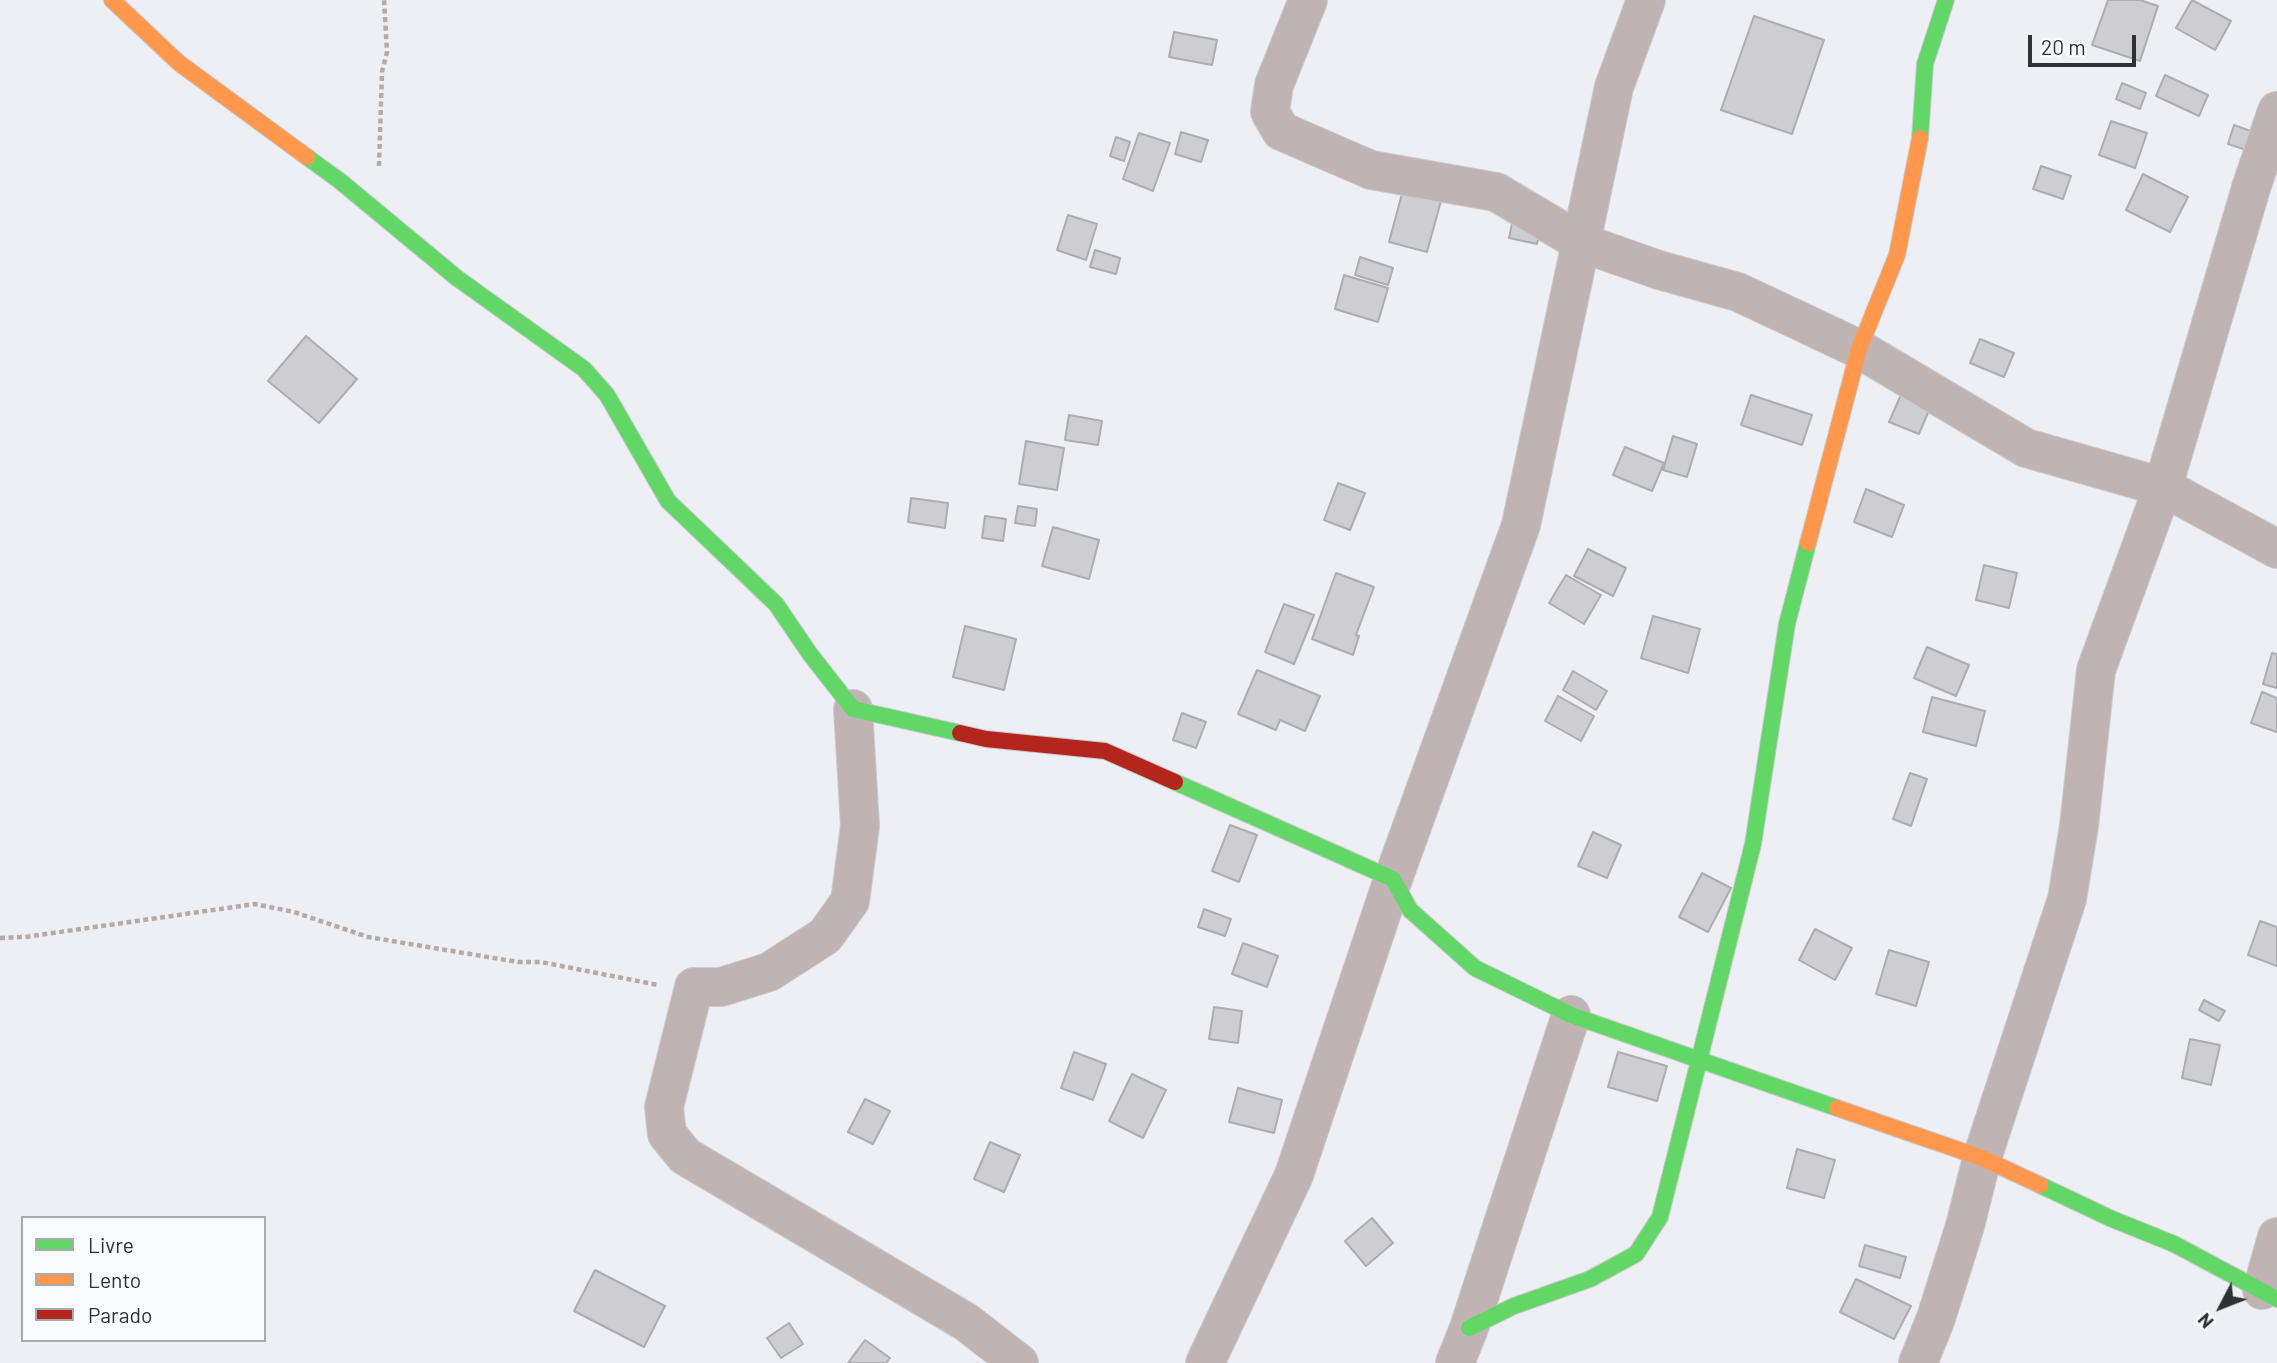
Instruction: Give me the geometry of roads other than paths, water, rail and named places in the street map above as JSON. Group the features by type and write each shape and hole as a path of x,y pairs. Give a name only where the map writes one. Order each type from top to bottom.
{"street":[{"path":"112,0 179,63 340,181 457,278 584,369 607,395 668,501 776,604 810,654 853,709 860,826 850,901 825,936 769,972 721,987 694,988 664,1107 667,1134 685,1156 966,1322 1019,1363"},
{"path":"1307,0 1274,85 1270,112 1281,131 1371,170 1496,192 1582,243 1659,270 1738,292 1859,349 2026,448 2164,487 2277,549"},
{"path":"1205,1363 1294,1175 1393,879 1521,524 1614,88 1646,0"},
{"path":"1469,1328 1514,1306 1590,1279 1636,1254 1660,1217 1753,844 1787,624 1859,349 1897,255 1920,141 1925,64 1946,0"},
{"path":"1917,1363 1941,1305 1982,1158 2067,900 2079,826 2096,670 2164,487 2251,188 2277,111"},
{"path":"853,709 986,739 1105,751 1393,879 1410,910 1475,968 1571,1016 1982,1158 2112,1219 2174,1244 2269,1295 2277,1237"},
{"path":"1455,1363 1469,1328 1571,1016"}]}
